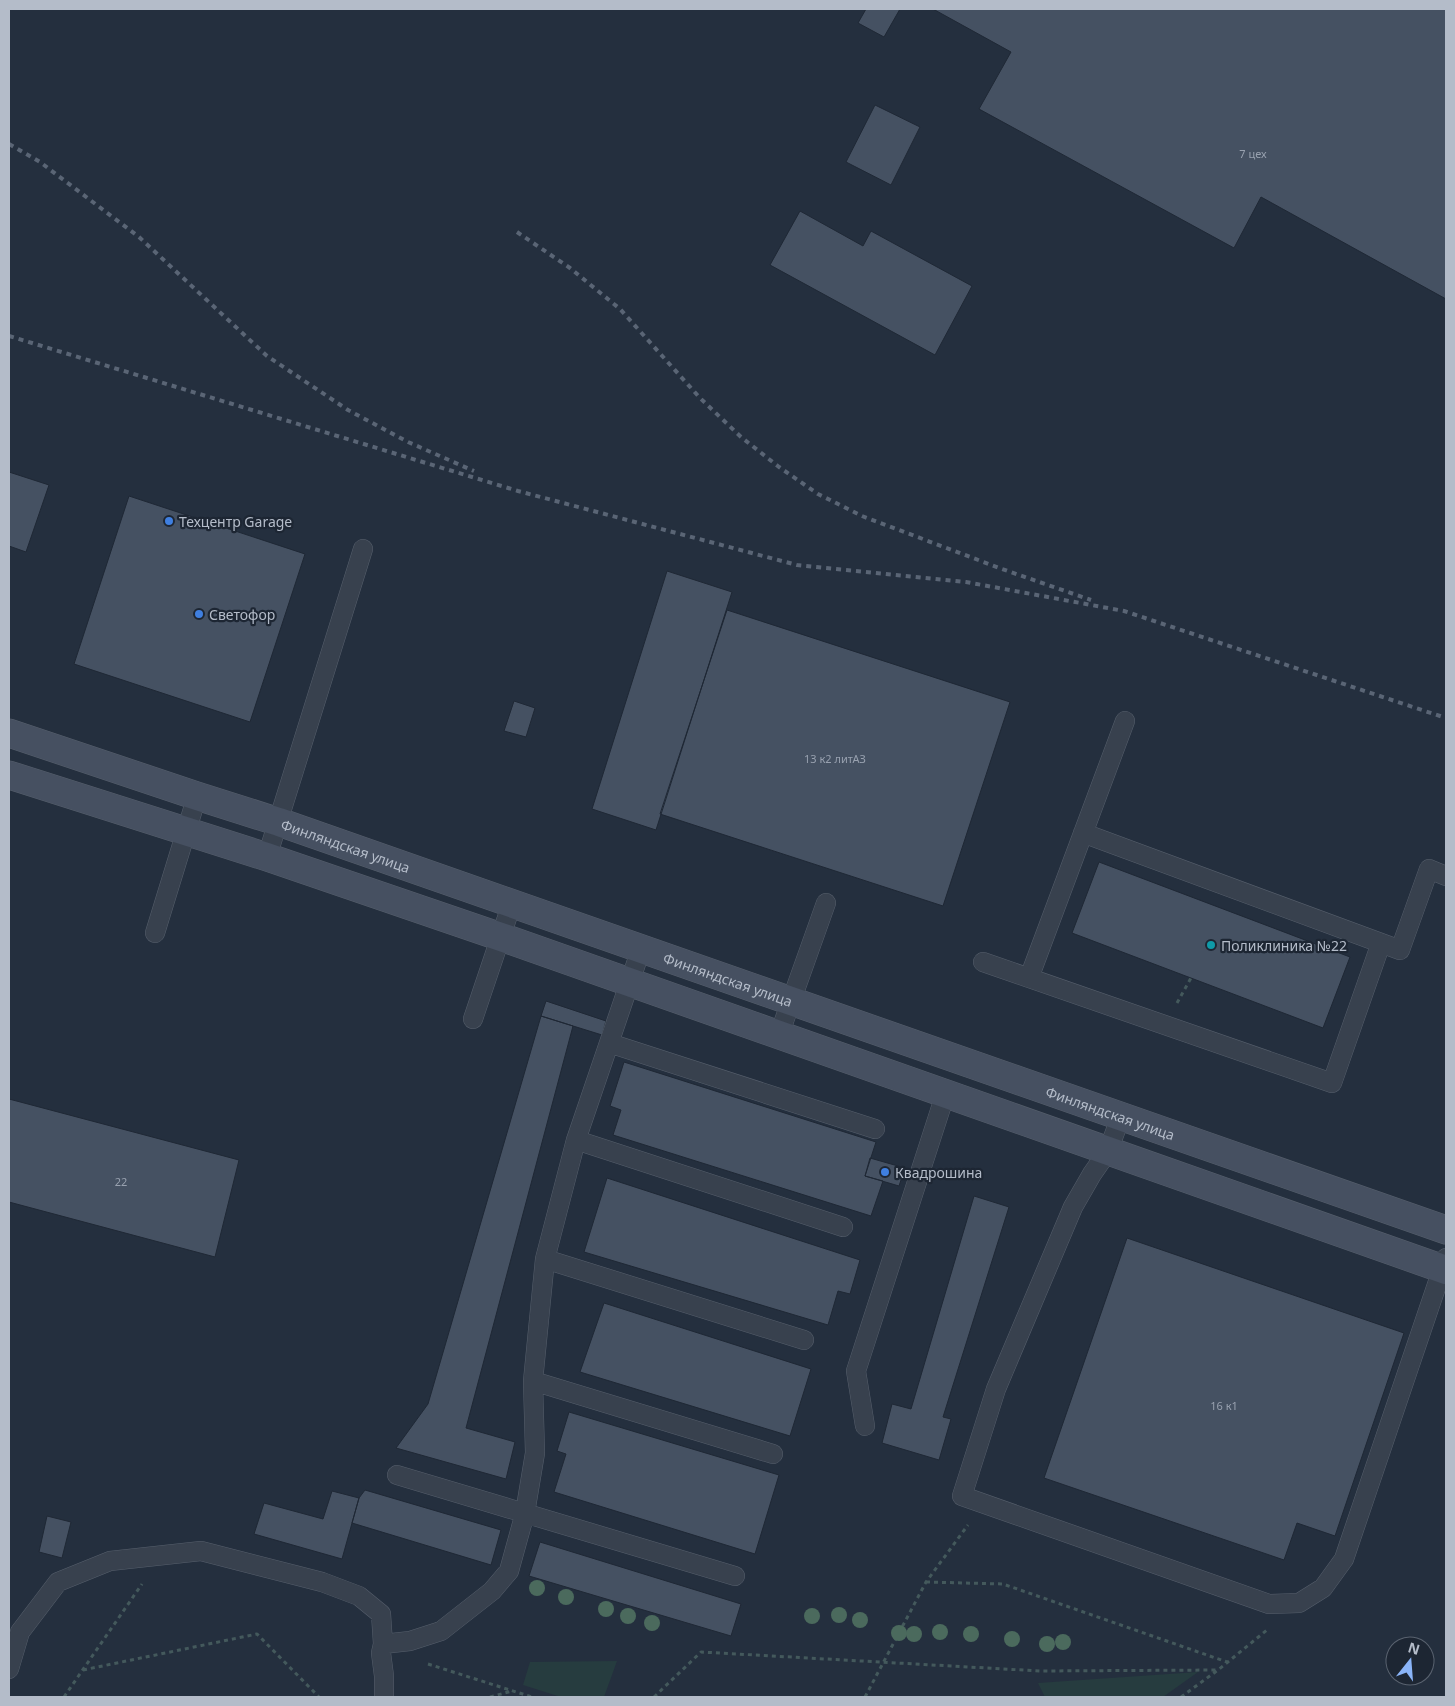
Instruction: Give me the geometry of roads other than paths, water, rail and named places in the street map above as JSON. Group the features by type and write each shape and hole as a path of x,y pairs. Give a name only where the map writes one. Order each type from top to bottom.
{"street":[{"name":"Финляндская улица","path":"9,733 279,822 1446,1230"},
{"path":"9,775 267,857 946,1092 1108,1151 1445,1265"}],"lane":[{"path":"267,857 363,549"},
{"path":"1029,978 1125,721"},
{"path":"155,932 197,796"},
{"path":"1083,833 1400,950 1430,869 1446,876"},
{"path":"473,1019 512,903"},
{"path":"779,1035 826,903"},
{"path":"982,962 1332,1083 1381,943"},
{"path":"382,1649 441,1631 492,1591 509,1571 525,1513 535,1453 533,1381 545,1259 576,1140 641,949"},
{"path":"609,1043 875,1129"},
{"path":"865,1426 856,1371 946,1092"},
{"path":"1121,1116 1108,1151 1092,1174 1073,1208 996,1389 962,1496 1269,1604 1299,1603 1323,1588 1344,1559 1445,1265"},
{"path":"576,1140 843,1227"},
{"path":"545,1259 804,1340"},
{"path":"533,1381 773,1454"},
{"path":"397,1475 735,1576"},
{"path":"9,1669 20,1632 58,1582 110,1562 201,1550 322,1582 359,1596 381,1614 384,1697"}],"railway":[{"path":"9,144 40,162 139,237 267,356 348,410 408,442 474,471"},
{"path":"517,232 570,268 620,309 700,398 741,437 779,467 818,494 862,516 1002,569 1091,600"},
{"path":"9,336 518,491 797,565 966,582 1124,611 1446,718"}],"place":[{"name":"Техцентр Garage","path":"169,521"},
{"name":"Светофор","path":"199,614"},
{"name":"Поликлиника №22","path":"1211,945"},
{"name":"Квадрошина","path":"885,1172"}]}
